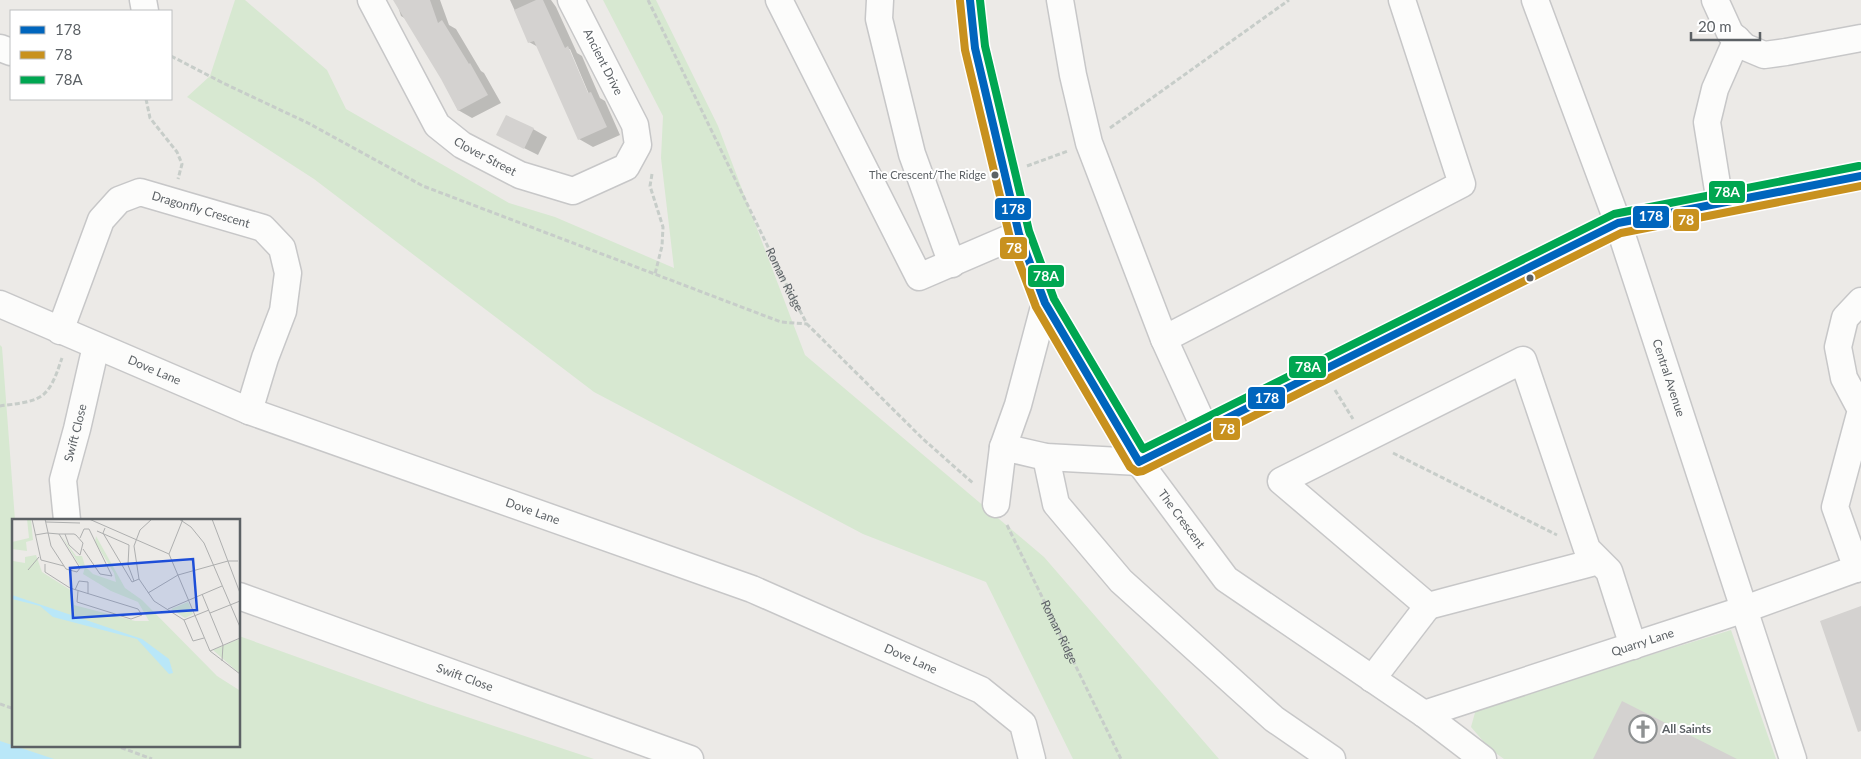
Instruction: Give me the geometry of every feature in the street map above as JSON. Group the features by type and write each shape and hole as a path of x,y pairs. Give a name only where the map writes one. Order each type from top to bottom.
{"street":[{"name":"Clover Street","path":"371,0 437,125 462,145 520,176 573,191 626,167 631,157"},
{"name":"Ancient Drive","path":"571,0 635,125 638,145 631,157"},
{"path":"779,0 919,277 1019,234"},
{"path":"880,0 880,19 912,154 952,264"},
{"name":"The Crescent","path":"970,0 975,48 1019,234 1045,303 1139,462 1226,579 1424,714 1483,759"},
{"path":"1060,0 1073,75 1089,143 1164,339 1205,428"},
{"path":"1164,339 1462,184 1402,0"},
{"name":"Central Avenue","path":"1536,0 1618,223 1793,759"},
{"path":"1715,0 1730,33 1745,47 1764,55 1861,38"},
{"path":"1720,203 1707,122 1715,89 1737,39"},
{"path":"1003,447 1046,457 1139,462 1618,223 1861,176"},
{"name":"Dragonfly Crescent","path":"66,333 101,220 119,200 140,192 263,228 282,248 288,273 283,311 265,358 249,411"},
{"path":"1859,568 1835,507 1861,410 1844,378 1838,346 1845,318 1861,301"},
{"path":"996,504 1003,447 1018,405 1045,303"},
{"name":"Dove Lane","path":"0,304 249,411 752,589 911,659 981,690 1023,724 1032,759"},
{"name":"Swift Close","path":"66,519 63,480 96,346"},
{"path":"1428,606 1281,481 1523,360 1593,555 1609,571 1632,646"},
{"path":"1046,457 1056,504 1122,580 1274,719 1332,759"},
{"path":"1372,679 1428,606 1593,555"},
{"name":"Quarry Lane","path":"1424,714 1744,609 1859,568"},
{"name":"Swift Close","path":"240,596 690,759"}],"path":[{"name":"Roman Ridge","path":"648,0 807,324 923,439 996,504 1121,759"},
{"path":"1005,174 1089,143 1289,0"},
{"path":"172,57 222,83 308,123 424,186 781,322 807,324"},
{"path":"146,100 150,118 177,152 182,164"},
{"path":"631,157 652,172 650,186 663,227 662,246 655,274"},
{"path":"0,406 34,399 45,394 55,376 66,333"},
{"path":"1323,370 1365,439 1593,555"},
{"path":"0,704 12,708"},
{"path":"117,746 152,759"}],"green space":[{"path":"235,0 245,0 327,70 346,109 509,203 555,217 674,268 661,158 663,116 603,0 656,0 718,126 805,355 1044,557 1219,759 1073,759 986,582 863,534 594,392 314,179 187,97 210,76"},
{"path":"0,345 2,347 15,519 12,519 12,746 240,746 240,636 428,704 594,759 0,759"},
{"path":"1731,630 1776,759 1504,759 1490,749 1471,727 1476,709"}],"water":[{"path":"0,741 54,759 0,759"}],"building":[{"path":"393,0 430,0 438,23 442,20 488,95 458,111 441,79"},
{"path":"536,0 543,0 565,48 568,46 588,93 591,92 607,127 578,140 534,41 528,43 514,10"},
{"path":"506,115 534,128 524,149 496,135"},
{"path":"1861,606 1861,731 1858,732 1820,621"},
{"name":"All Saints","path":"1622,701 1737,759 1593,759"}],"transit line":[{"name":"178","path":"970,0 975,48 1019,234 1045,303 1139,462 1618,223 1861,176"},
{"name":"78A","path":"980,0 985,46 1029,231 1054,299 1143,449 1614,214 1859,166"},
{"name":"78","path":"960,1 965,50 1010,238 1036,307 1130,467 1137,472 1143,471 1621,233 1861,186"}],"place":[{"name":"The Crescent/The Ridge","path":"995,175"},
{"name":"All Saints","path":"1643,729"}]}
